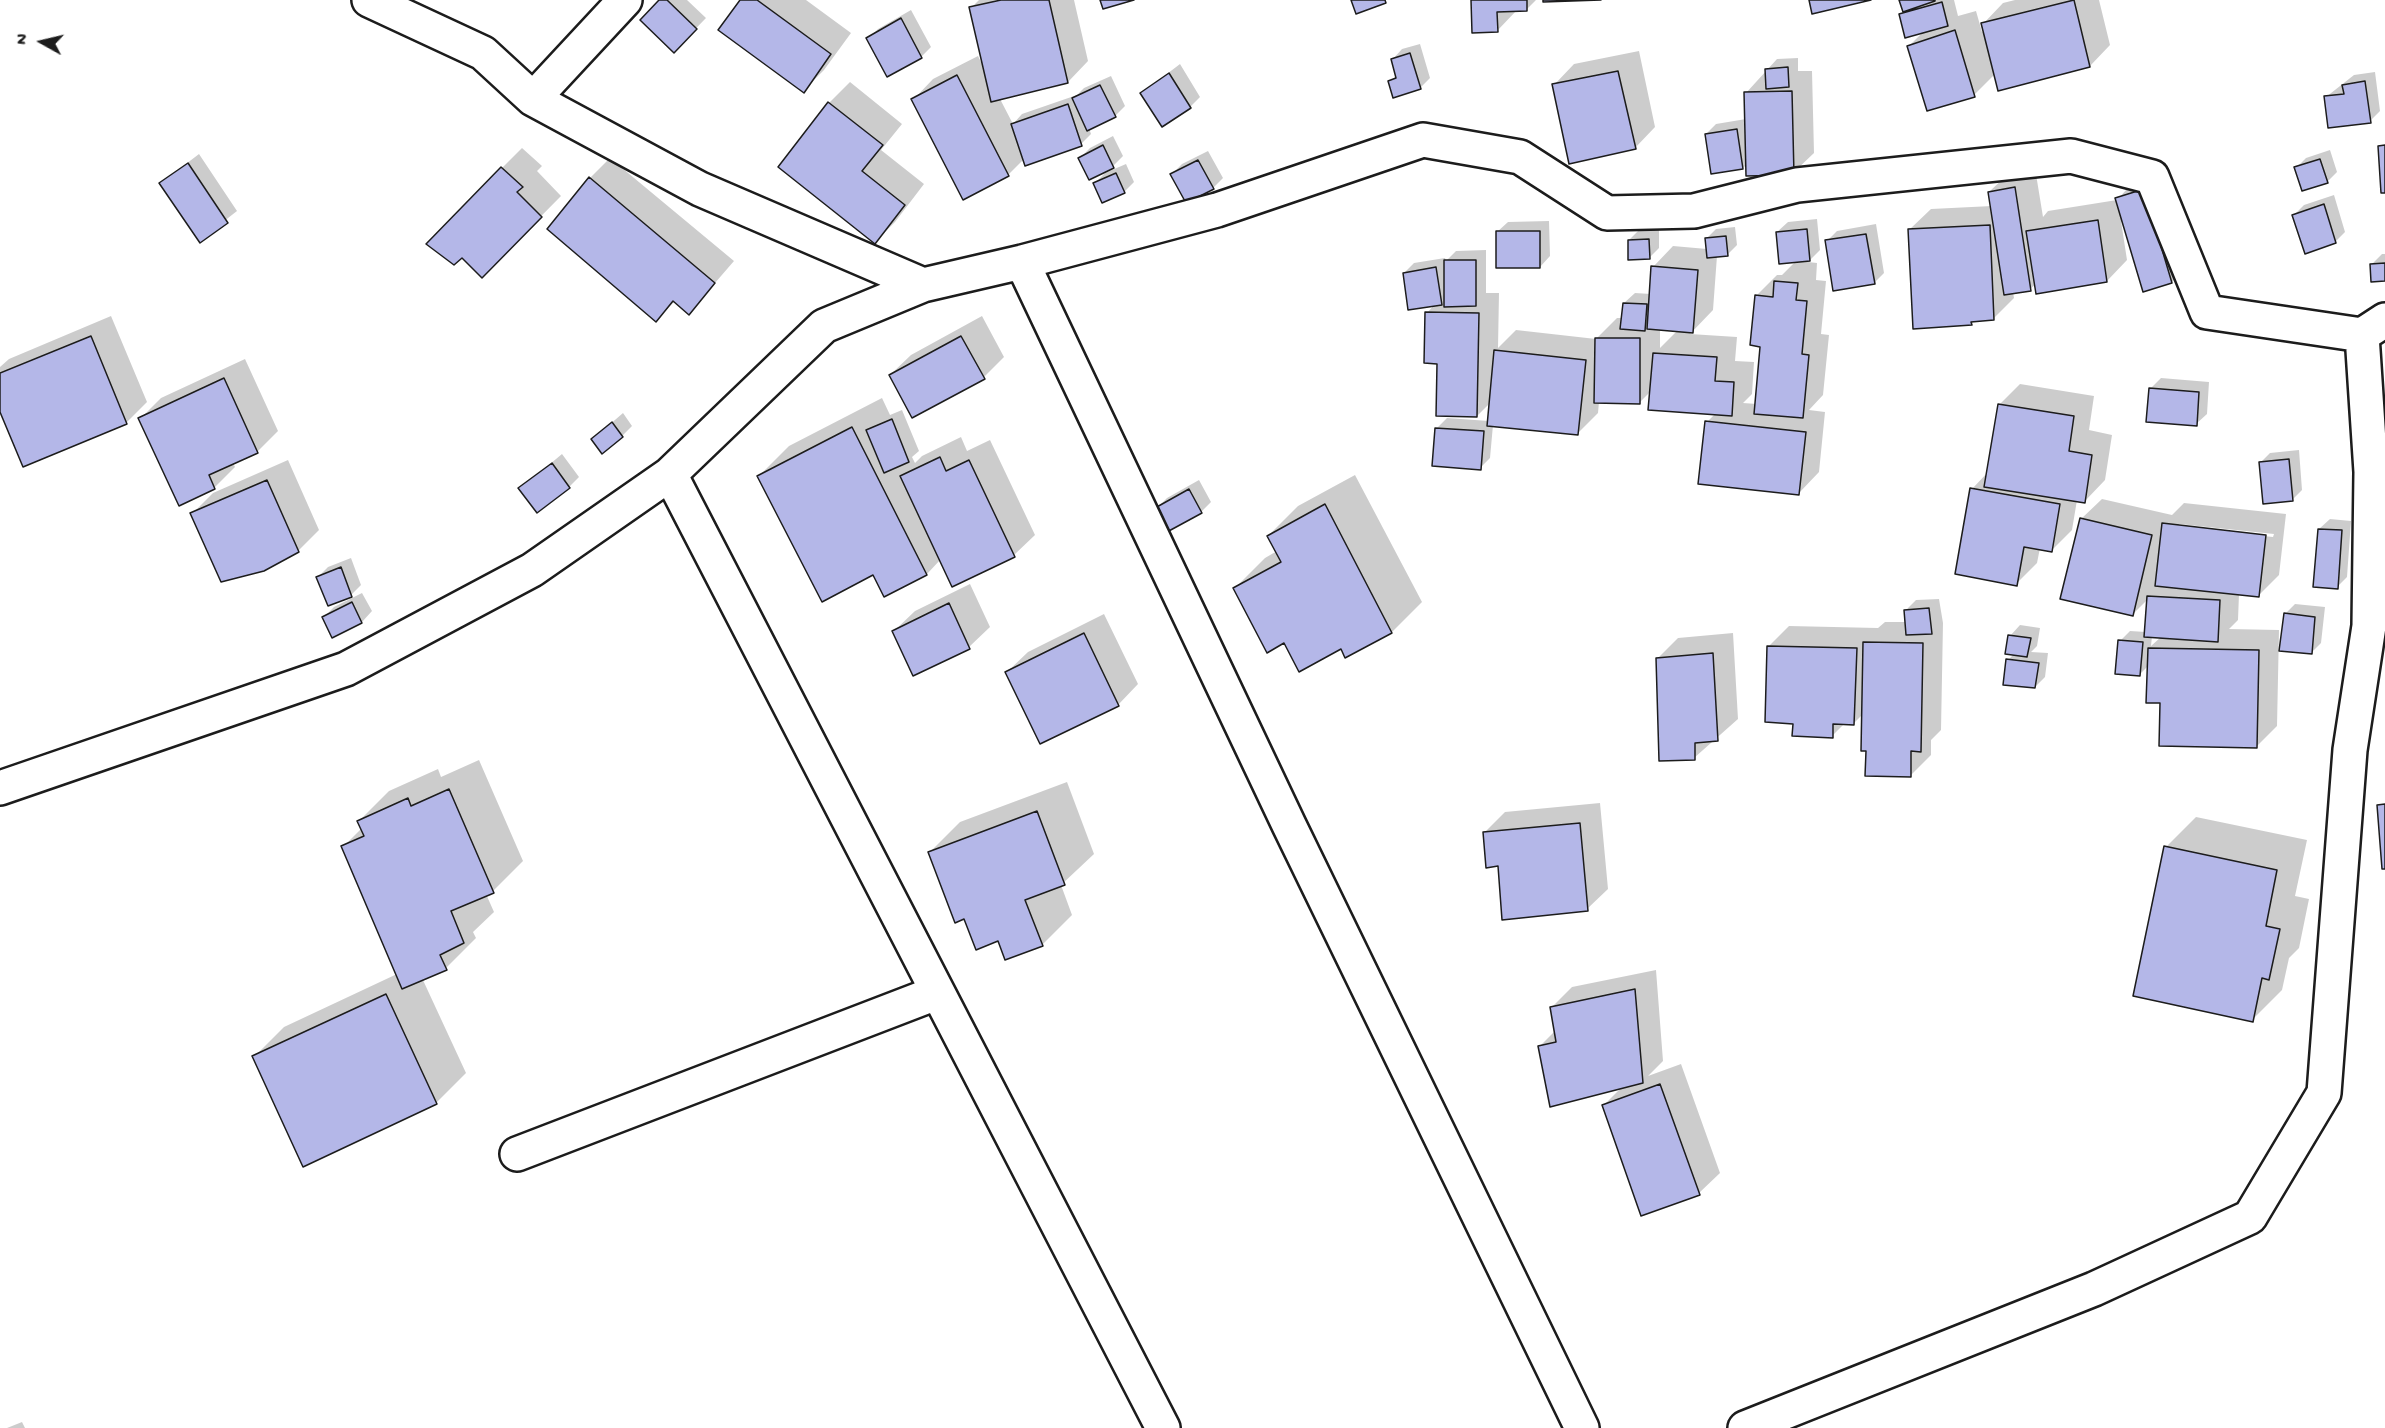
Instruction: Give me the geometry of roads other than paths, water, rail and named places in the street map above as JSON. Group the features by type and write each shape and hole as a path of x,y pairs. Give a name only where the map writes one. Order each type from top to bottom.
{"street":[{"path":"369,0 483,53 534,99 700,189 923,285"},
{"path":"534,99 625,0"},
{"path":"0,788 346,669 532,570 670,474 824,326 923,285 1022,262 1216,210 1423,140 1520,157 1607,213 1694,211 1797,185 2071,156 2152,177 2207,312 2373,328 2369,626 2350,750 2324,1093 2250,1217 2094,1289 1745,1428"},
{"path":"1022,262 1295,836 1582,1428"},
{"path":"670,474 936,993 1163,1428"},
{"path":"517,1154 936,993"}]}
